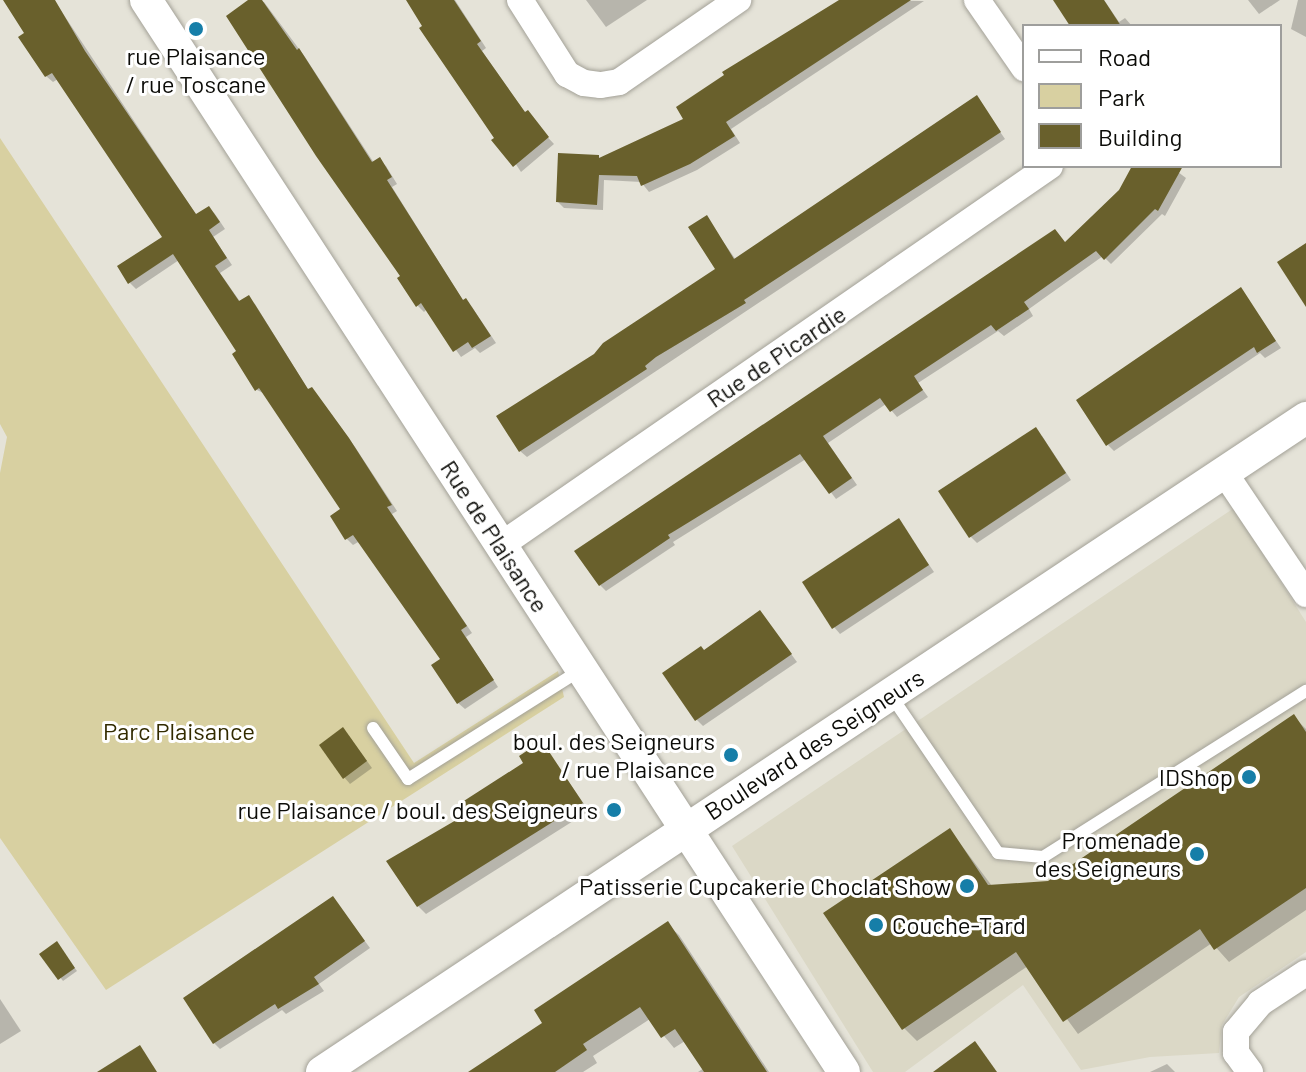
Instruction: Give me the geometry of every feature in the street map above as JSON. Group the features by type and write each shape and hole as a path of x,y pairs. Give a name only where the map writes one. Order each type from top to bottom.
{"street":[{"path":"520,0 567,74 584,83 601,85 619,82 738,0"},
{"path":"977,0 1022,65"},
{"name":"Rue de Plaisance","path":"158,4 501,545 844,1072"},
{"name":"Rue de Picardie","path":"501,545 1047,168"},
{"name":"Boulevard des Seigneurs","path":"322,1072 1306,418"},
{"path":"1224,472 1306,594"},
{"path":"1250,1072 1236,1053 1236,1032 1260,1003 1306,973"}],"lane":[{"path":"373,728 408,779 582,669"},
{"path":"889,694 998,853 1043,857 1306,691"}],"shaded area":[{"path":"1234,508 1306,622 1306,952 1239,997 1222,1025 1219,1053 1150,1057 1081,1070 1023,985 905,1072 873,1072 732,846"}],"green space":[{"name":"Parc Plaisance","path":"0,138 414,763 558,671 564,697 106,990 0,838 0,473 7,437 0,424"}],"building":[{"path":"3,0 55,0 85,51 196,214 209,206 220,222 209,230 227,258 215,266 239,301 249,295 308,389 312,387 349,438 392,505 387,507 467,626 461,630 494,680 457,704 431,665 440,659 353,535 345,540 330,516 340,509 259,388 255,391 232,354 236,351 173,254 128,284 117,266 162,237 52,73 45,77 18,37 24,33"},
{"path":"248,0 262,0 297,50 299,48 372,162 380,157 392,177 387,180 463,300 466,298 491,336 472,348 468,342 453,352 421,303 416,307 397,278 400,276 316,156 226,16"},
{"path":"406,0 454,0 481,41 477,44 525,112 528,110 549,137 513,167 491,140 494,138 419,28 422,26"},
{"path":"839,0 911,0 726,122 735,136 690,164 641,186 637,176 599,175 597,205 556,202 558,153 599,155 599,158 683,119 676,107 724,75 722,72"},
{"path":"1053,0 1104,0 1120,24 1069,24"},
{"path":"977,95 1001,132 744,300 746,303 656,357 645,366 647,369 519,452 496,416 594,354 603,343 715,269 688,227 707,215 734,259"},
{"path":"1131,168 1182,168 1158,211 1155,209 1104,260 1096,251 1024,302 1029,309 996,331 991,325 914,376 923,390 890,412 880,398 823,436 852,478 829,494 800,454 668,535 670,538 599,586 574,551 1055,229 1065,242 1119,190"},
{"path":"1306,243 1306,307 1277,262"},
{"path":"1241,287 1276,341 1257,353 1254,347 1106,446 1076,400"},
{"path":"1036,427 1066,473 969,538 938,491"},
{"path":"899,518 929,565 832,629 802,582"},
{"path":"760,610 792,654 695,721 662,673 701,646 704,650"},
{"name":"Promenade des Seigneurs","path":"1294,714 1306,732 1306,888 1214,950 1200,929 1063,1022 1016,952 902,1030 823,913 950,828 988,885 1048,881"},
{"path":"343,727 367,761 343,779 319,745"},
{"path":"542,741 583,803 417,907 386,861 463,816 456,806 523,763 519,756"},
{"path":"333,896 365,941 314,977 319,984 278,1009 275,1004 213,1044 183,998"},
{"path":"668,921 767,1072 704,1072 675,1029 661,1038 640,1007 583,1044 587,1050 555,1072 468,1072 542,1023 534,1010"},
{"path":"57,941 75,968 58,980 39,954"},
{"path":"975,1041 997,1072 933,1072"},
{"path":"140,1045 157,1072 97,1072"}],"place":[{"name":"rue Plaisance / rue Toscane","path":"196,29"},
{"name":"boul. des Seigneurs / rue Plaisance","path":"731,755"},
{"name":"IDShop","path":"1249,777"},
{"name":"rue Plaisance / boul. des Seigneurs","path":"614,810"},
{"name":"Promenade des Seigneurs","path":"1197,854"},
{"name":"Patisserie Cupcakerie Choclat Show","path":"967,886"},
{"name":"Couche-Tard","path":"876,925"}]}
